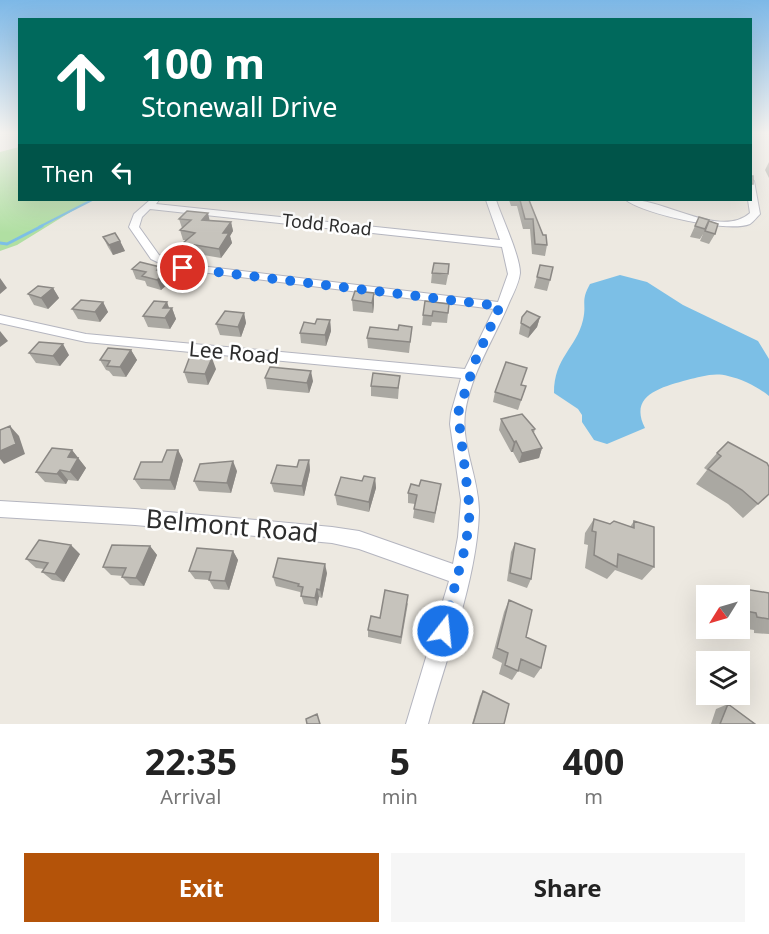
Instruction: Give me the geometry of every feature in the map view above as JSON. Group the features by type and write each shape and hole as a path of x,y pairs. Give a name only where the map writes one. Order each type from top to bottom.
{"street":[{"path":"635,201 712,223 740,224 750,220 755,214 752,195"},
{"path":"417,724 458,575 470,511 458,418 470,374 514,274 507,244 491,201"},
{"path":"151,202 135,219 135,230 155,257 174,266 500,306"},
{"name":"Todd Road","path":"151,202 507,244"},
{"name":"Lee Road","path":"0,318 86,338 470,374"},
{"name":"Belmont Road","path":"0,509 135,517 332,535 359,540 458,575"}],"green space":[{"path":"0,166 18,166 18,201 88,201 17,245 0,251"}],"water":[{"path":"620,275 647,282 683,305 758,341 769,359 769,396 744,381 723,375 707,375 687,380 658,390 644,400 641,417 645,428 607,444 594,440 582,422 582,415 578,409 554,393 555,381 561,362 580,330 584,314 584,299 590,284"}],"building":[{"path":"520,201 529,201 543,235 546,235 547,245 535,244 533,219 525,219"},
{"path":"187,211 208,213 202,220 231,222 223,233 229,233 219,249 183,243 195,233 180,230 191,220 179,219"},
{"path":"699,217 709,220 705,229 695,226"},
{"path":"709,221 718,224 715,234 705,231"},
{"path":"115,233 120,241 109,245 103,237"},
{"path":"140,262 160,267 157,270 166,272 157,280 142,276 146,272 132,269"},
{"path":"434,263 449,264 448,274 432,273"},
{"path":"540,265 553,267 550,280 537,277"},
{"path":"38,286 53,288 41,298 28,294"},
{"path":"355,291 374,293 372,303 352,300"},
{"path":"81,300 103,302 95,312 72,309"},
{"path":"154,301 167,302 163,308 172,308 165,318 143,316"},
{"path":"425,301 449,304 448,313 433,311 432,316 423,315"},
{"path":"225,311 244,313 238,327 216,324"},
{"path":"527,311 540,317 530,328 521,323"},
{"path":"317,319 330,320 325,335 300,333 304,322 315,324"},
{"path":"399,325 412,327 410,342 367,338 370,327 398,330"},
{"path":"39,342 63,344 53,356 29,353"},
{"path":"108,348 131,350 120,367 107,366 110,361 100,360"},
{"path":"190,356 212,358 205,374 184,372"},
{"path":"506,362 527,368 521,385 526,386 521,400 495,392"},
{"path":"270,367 311,371 307,383 265,378"},
{"path":"373,373 400,376 398,388 371,386"},
{"path":"522,414 535,429 532,430 542,448 522,453 501,419"},
{"path":"10,426 16,444 0,451 0,430"},
{"path":"728,442 767,463 769,467 769,494 758,504 742,490 708,469 721,456 717,453"},
{"path":"52,448 72,450 68,457 78,458 70,472 60,470 57,474 36,472"},
{"path":"167,450 178,450 170,480 134,479 141,462 162,462"},
{"path":"299,460 309,460 302,486 271,483 277,465 297,467"},
{"path":"233,461 227,483 194,481 200,464"},
{"path":"364,476 375,478 369,502 335,495 341,477 362,481"},
{"path":"421,480 441,484 435,513 414,509 417,495 408,493 411,484 419,486"},
{"path":"594,519 610,524 614,521 634,528 634,521 654,527 654,567 618,554 617,567 594,555 596,532 592,531"},
{"path":"39,540 71,545 55,574 42,572 48,563 26,559"},
{"path":"515,543 535,549 531,579 510,573"},
{"path":"112,545 150,546 136,578 122,577 126,568 103,567"},
{"path":"197,548 233,551 225,581 209,580 211,572 189,571"},
{"path":"278,558 325,564 320,590 317,589 315,598 301,596 303,587 298,586 299,584 273,577"},
{"path":"385,590 408,595 401,637 368,630 371,616 380,618"},
{"path":"750,590 769,593 769,619 757,617 756,613 750,612"},
{"path":"509,600 532,610 526,637 546,646 541,668 521,659 518,671 505,665 508,653 497,648"},
{"path":"483,691 509,704 504,724 473,724"},
{"path":"729,705 755,724 720,724"},
{"path":"317,714 320,724 307,724 306,719"}],"waterway":[{"path":"39,227 90,201"},
{"path":"0,243 7,244 42,226"}],"route":[{"path":"183,268 500,306 470,374 458,413 470,511 466,544 443,631"}]}
